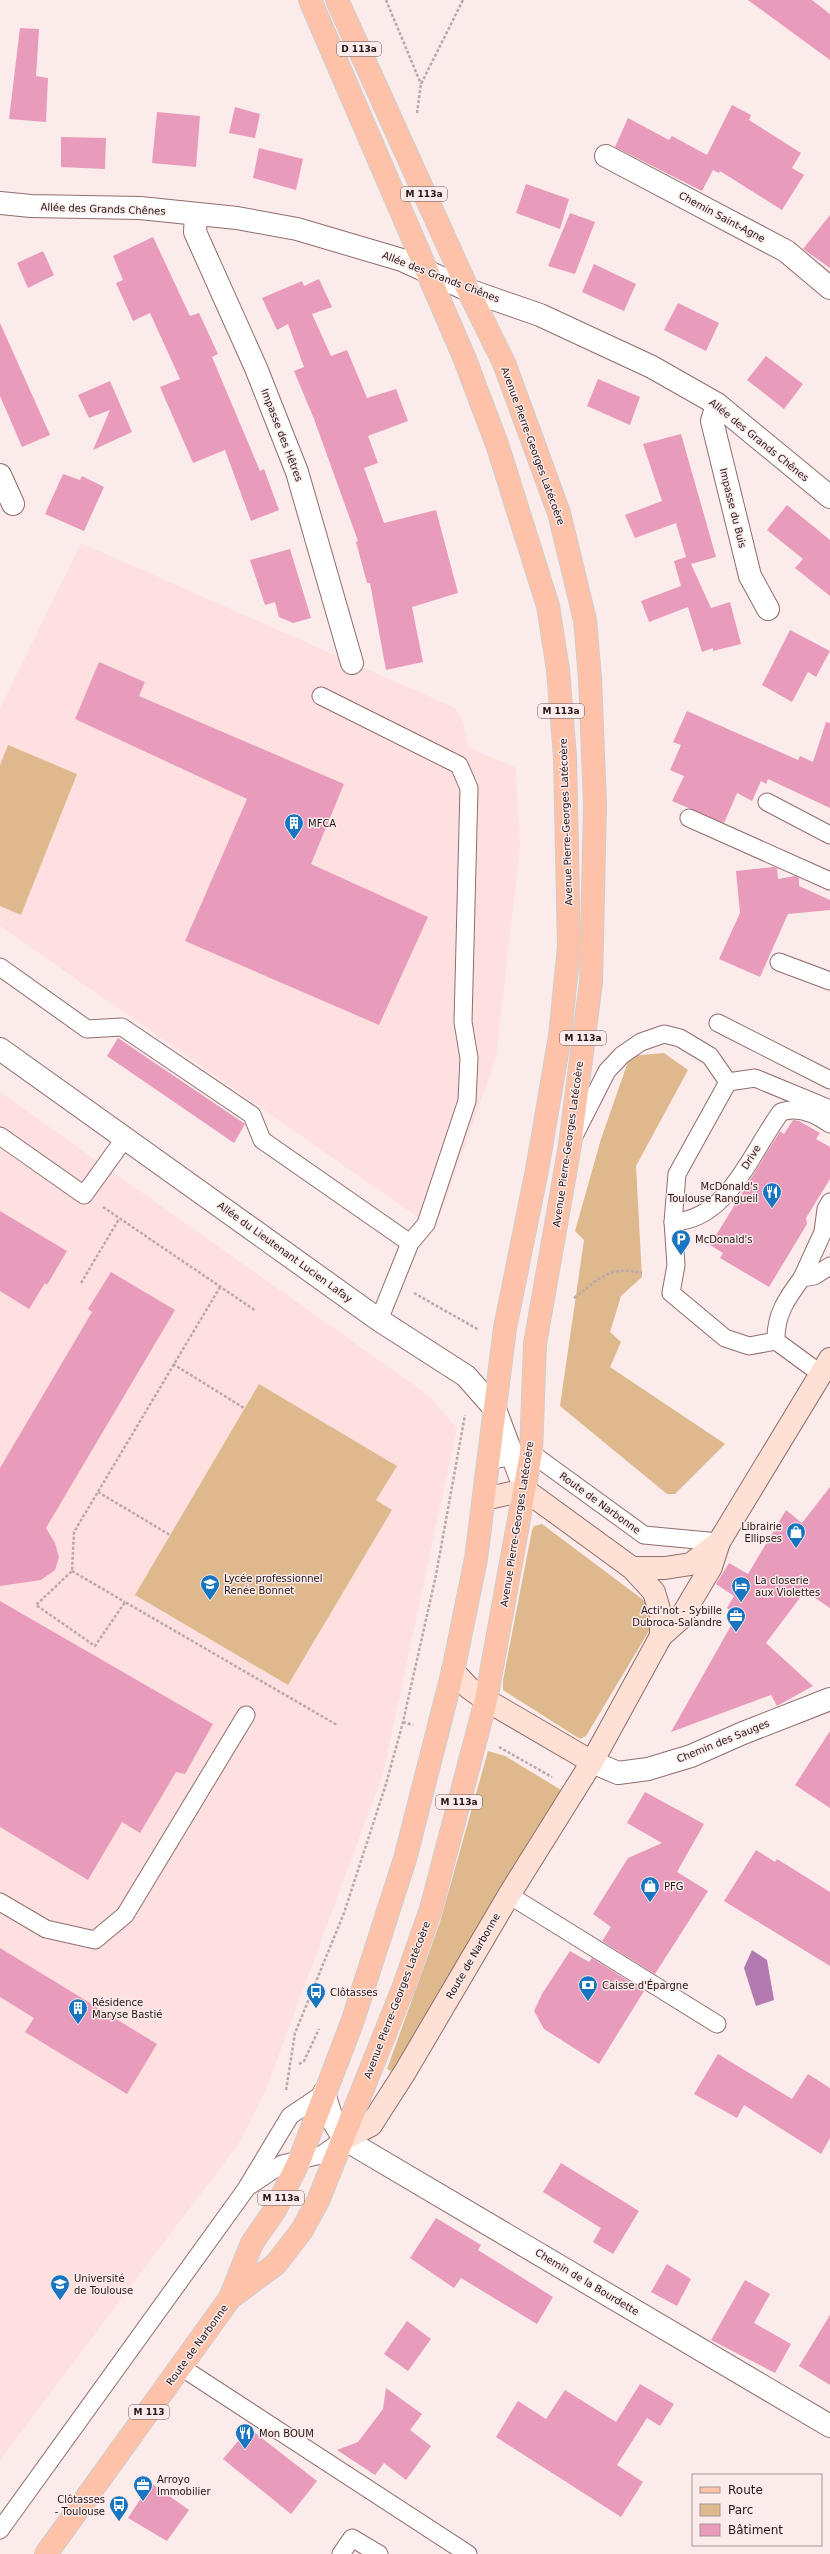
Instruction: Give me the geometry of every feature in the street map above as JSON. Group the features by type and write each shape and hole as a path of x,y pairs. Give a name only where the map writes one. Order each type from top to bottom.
{"main road":[{"name":"Avenue Pierre-Georges Latécoère","path":"230,2298 252,2243 275,2210 300,2159 353,2020 404,1860 453,1671 476,1559 505,1328 537,1170 560,1036 569,947 565,757 558,670 548,606 498,447 428,272 310,0"},
{"name":"Avenue Pierre-Georges Latécoère","path":"337,0 468,290 504,363 559,513 585,620 590,678 595,804 591,982 570,1145 535,1344 522,1454 525,1490 486,1700 431,1909 404,1986 344,2139"},
{"name":"Route de Narbonne","path":"46,2554 230,2298 276,2264 302,2230 318,2201 344,2139 371,2125 509,1895 592,1762 661,1636 680,1619 711,1567 719,1542 825,1366"},
{"name":"Route de Narbonne","path":"525,1490 632,1568 654,1592 661,1616 661,1636"},
{"path":"484,1499 525,1490"},
{"name":"Route de Narbonne","path":"632,1568 665,1568 691,1564 719,1542"},
{"path":"453,1671 469,1688 486,1700 592,1762"}],"street":[{"name":"Chemin Saint-Agne","path":"606,156 786,251 830,288"},
{"name":"Allée des Grands Chênes","path":"0,203 31,206 140,208 196,215 238,218 297,229 402,260 468,290 540,315 600,341 717,404 830,497"},
{"name":"Impasse des Hêtres","path":"196,215 196,232 256,368 297,472 352,662"},
{"name":"Impasse du Buis","path":"717,404 712,422 750,576 768,608"},
{"path":"0,474 13,504"},
{"name":"Allée du Lieutenant Lucien Lafay","path":"0,1049 379,1320 466,1376 495,1409 522,1454"},
{"name":"Chemin des Sauges","path":"592,1762 618,1773 648,1769 691,1756 743,1733 830,1699"},
{"path":"324,2093 332,2118 344,2139"},
{"name":"Chemin de la Bourdette","path":"344,2139 830,2426"}],"lane":[{"path":"321,696 459,765 469,788 463,1022 469,1058 467,1101 426,1224 410,1244 379,1320"},
{"path":"767,802 830,835"},
{"path":"689,818 830,881"},
{"path":"779,962 830,981"},
{"path":"0,967 87,1029 122,1027 252,1115 262,1140 410,1244"},
{"path":"718,1023 830,1080"},
{"path":"570,1145 607,1071 622,1055 641,1042 664,1034 680,1038 710,1056 728,1082"},
{"path":"728,1082 755,1078 830,1109"},
{"path":"728,1082 677,1174 673,1222 676,1265 671,1293 725,1338 749,1346 776,1341 825,1366"},
{"name":"Drive","path":"673,1222 686,1221 704,1214 729,1192 781,1112 790,1109 818,1115 830,1124"},
{"path":"0,1136 84,1195 125,1138"},
{"path":"776,1341 776,1328 780,1311 802,1278 826,1229 826,1209 830,1202"},
{"path":"802,1278 814,1276 830,1266"},
{"path":"488,1461 522,1454"},
{"name":"Route de Narbonne","path":"522,1454 644,1535 719,1542"},
{"path":"0,1902 46,1929 95,1940 125,1915 246,1715"},
{"path":"509,1895 717,2024"},
{"name":"Route de Narbonne","path":"0,2530 246,2189 290,2116 324,2093"},
{"name":"Route de Narbonne","path":"246,2189 282,2164 321,2155 344,2139"},
{"path":"181,2367 468,2554"},
{"path":"341,2554 352,2538 379,2554"}],"path":[{"path":"386,0 421,84 463,0"},
{"path":"84,1195 256,1311"},
{"path":"81,1283 119,1218"},
{"path":"574,1298 606,1274 625,1269 642,1273"},
{"path":"394,1282 481,1332"},
{"path":"125,1602 95,1646 36,1605 72,1571 74,1532 220,1287"},
{"path":"480,1338 482,1324"},
{"path":"173,1364 244,1408"},
{"path":"291,2063 295,2033 344,1913 386,1784 403,1722 436,1575 466,1408"},
{"path":"98,1492 170,1535"},
{"path":"72,1571 337,1725"},
{"path":"403,1722 412,1725"},
{"path":"492,1745 502,1748 555,1778"},
{"path":"299,2064 304,2061 319,2028"}],"shaded area":[{"path":"81,543 455,708 463,722 468,747 516,768 520,847 496,1059 435,1229 0,926 0,709"},
{"name":"Lycée professionnel Renée Bonnet","path":"0,1092 428,1395 457,1428 383,1774 267,2087 239,2143 0,2460"},
{"path":"752,1950 767,1960 774,2000 756,2006 744,1968"}],"green space":[{"path":"8,745 77,774 21,915 0,906 0,765"},
{"path":"664,1053 688,1070 636,1166 642,1277 621,1296 610,1332 621,1342 610,1367 725,1444 675,1494 667,1494 560,1406 584,1240 575,1231 601,1139 630,1056"},
{"path":"259,1384 397,1466 376,1500 392,1510 288,1685 135,1595"},
{"path":"542,1524 646,1602 652,1617 649,1631 586,1736 580,1739 503,1690 503,1680 532,1530 534,1526"},
{"path":"488,1751 505,1756 566,1793 395,2073 387,2069 440,1922"}],"building":[{"path":"748,0 812,0 830,14 830,60"},
{"path":"20,28 39,29 36,76 48,78 46,122 9,119"},
{"path":"732,105 751,115 749,120 801,153 792,168 804,175 782,210 720,171 719,173 713,170 702,191 615,147 628,118 669,140 672,136 707,155"},
{"path":"235,107 260,114 255,138 229,133"},
{"path":"157,112 200,116 196,167 152,163"},
{"path":"61,137 106,138 105,169 61,167"},
{"path":"259,148 303,159 296,190 253,178"},
{"path":"526,184 569,199 560,229 516,213"},
{"path":"570,213 595,222 575,274 548,266"},
{"path":"830,215 830,268 803,249"},
{"path":"153,237 190,316 199,313 218,354 212,357 260,471 264,469 279,510 251,521 225,450 193,463 160,387 180,379 150,313 133,321 116,283 123,280 113,256"},
{"path":"43,251 54,275 28,288 17,263"},
{"path":"594,264 636,284 624,311 582,292"},
{"path":"319,279 332,307 312,314 331,356 347,350 367,398 396,389 408,421 368,436 378,463 364,468 384,523 436,510 458,593 412,607 423,662 386,670 370,583 367,583 356,542 358,541 314,419 294,371 304,367 288,324 277,330 262,298 302,281 304,286"},
{"path":"678,303 719,323 706,351 664,330"},
{"path":"0,323 50,435 22,447 0,396"},
{"path":"766,356 803,384 784,409 747,380"},
{"path":"598,379 640,397 630,425 587,406"},
{"path":"110,381 132,432 93,450 110,410 89,418 78,395"},
{"path":"681,434 716,557 691,564 711,608 730,602 741,644 713,651 713,648 702,652 688,607 649,622 641,601 681,586 674,561 686,557 676,523 635,538 625,515 662,501 643,444"},
{"path":"63,474 80,480 82,476 104,487 84,531 45,514"},
{"path":"787,505 830,540 830,596 795,568 803,559 767,530"},
{"path":"290,549 311,618 293,623 279,617 275,602 265,605 250,560"},
{"path":"790,630 830,651 816,677 808,672 792,702 762,685"},
{"name":"MFCA","path":"99,662 145,682 139,696 344,784 311,864 428,917 379,1025 185,941 247,799 75,719"},
{"path":"687,711 798,760 800,756 813,762 826,722 830,723 830,808 768,779 766,784 761,781 752,801 737,793 724,823 672,801 684,776 670,770 681,745 673,742"},
{"path":"774,867 777,868 778,879 795,876 799,878 799,886 830,900 830,910 788,914 760,977 719,959 740,913 736,871"},
{"path":"118,1038 245,1124 234,1143 107,1056"},
{"name":"McDonald's Toulouse Rangueil","path":"793,1120 799,1121 820,1133 816,1139 830,1147 830,1179 806,1218 807,1224 769,1287 720,1258 723,1253 710,1245 780,1131 784,1134"},
{"path":"0,1211 67,1251 47,1285 45,1283 29,1309 0,1291"},
{"path":"111,1272 175,1310 46,1528 55,1543 59,1557 55,1570 41,1580 0,1586 0,1468 92,1312 88,1309"},
{"path":"830,1487 830,1608 805,1591 766,1643 813,1686 777,1706 771,1695 671,1732 737,1615 727,1608 734,1596 716,1584 729,1563 748,1574 786,1510 802,1523"},
{"path":"0,1601 213,1724 185,1774 176,1772 140,1833 122,1822 88,1880 0,1827"},
{"path":"830,1731 830,1808 795,1785"},
{"name":"PFG","path":"645,1792 704,1824 677,1872 708,1891 655,1974 602,1941 611,1927 593,1914 628,1858 662,1843 627,1823"},
{"path":"756,1850 775,1862 777,1859 830,1892 830,1966 724,1901"},
{"name":"Résidence Maryse Bastié","path":"0,1948 157,2044 127,2094 25,2032 34,2018 0,1997"},
{"name":"Caisse d'Épargne","path":"570,1951 589,1962 592,1958 644,1991 599,2064 544,2029 534,2011 542,1994"},
{"path":"718,2054 792,2099 808,2074 830,2088 830,2138 821,2154 744,2105 737,2118 694,2094"},
{"path":"561,2163 639,2211 613,2254 593,2242 601,2228 543,2192"},
{"path":"436,2218 481,2245 478,2250 553,2297 537,2324 461,2278 454,2288 410,2258"},
{"path":"667,2264 691,2279 677,2306 651,2292"},
{"path":"745,2280 770,2294 754,2323 791,2344 775,2373 711,2340"},
{"path":"830,2315 830,2385 799,2366"},
{"path":"407,2321 431,2339 408,2371 384,2354"},
{"path":"640,2384 674,2404 660,2426 647,2418 617,2465 643,2482 621,2517 496,2437 518,2401 546,2419 565,2390 616,2422"},
{"path":"386,2388 422,2414 410,2430 431,2446 406,2480 384,2463 375,2475 337,2450 358,2442 383,2409"},
{"path":"249,2428 317,2481 291,2514 223,2459"},
{"path":"151,2483 189,2510 167,2541 128,2518"}],"place":[{"name":"MFCA","path":"294,840"},
{"name":"McDonald's Toulouse Rangueil","path":"772,1209"},
{"name":"McDonald's","path":"681,1256"},
{"name":"Librairie Ellipses","path":"796,1549"},
{"name":"Lycée professionnel Renée Bonnet","path":"210,1601"},
{"name":"La closerie aux Violettes","path":"741,1603"},
{"name":"Acti'not - Sybille Dubroca-Salandre","path":"736,1633"},
{"name":"PFG","path":"650,1903"},
{"name":"Caisse d'Épargne","path":"588,2002"},
{"name":"Clôtasses","path":"316,2009"},
{"name":"Résidence Maryse Bastié","path":"78,2025"},
{"name":"Université de Toulouse","path":"60,2301"},
{"name":"Mon BOUM","path":"245,2450"},
{"name":"Arroyo Immobilier","path":"143,2502"},
{"name":"Clôtasses - Toulouse","path":"119,2522"}]}
